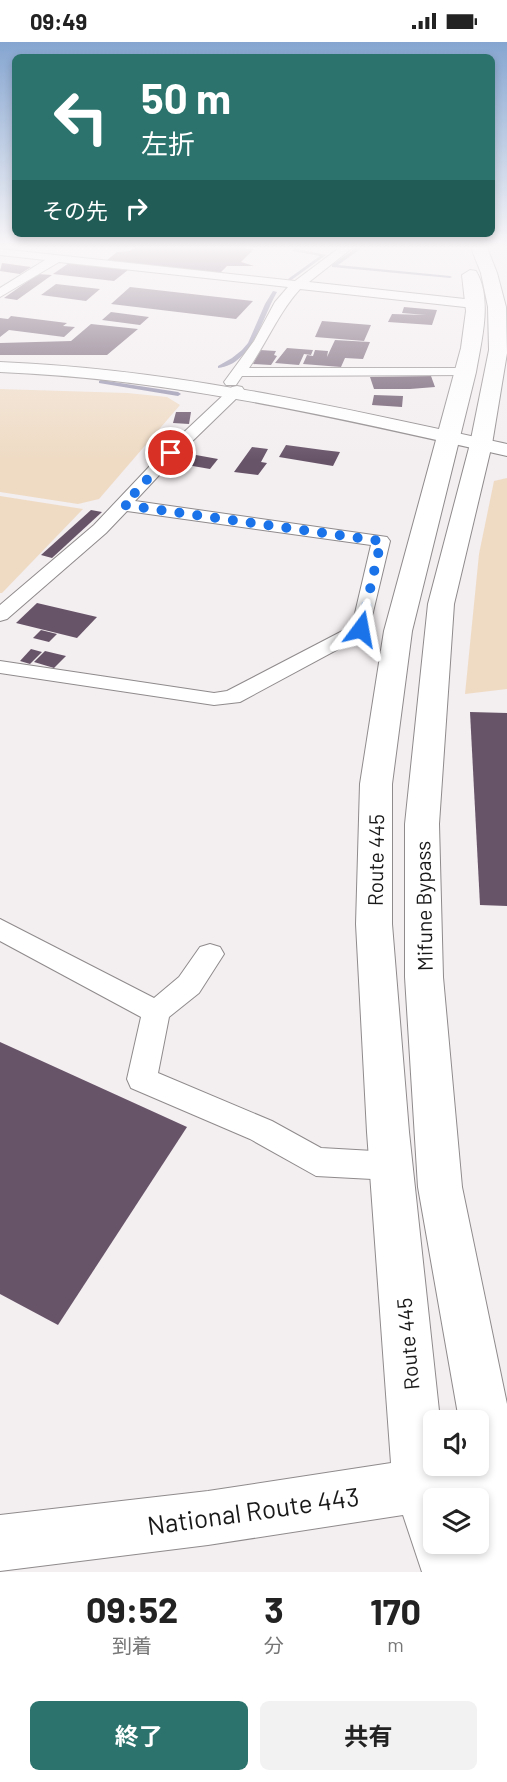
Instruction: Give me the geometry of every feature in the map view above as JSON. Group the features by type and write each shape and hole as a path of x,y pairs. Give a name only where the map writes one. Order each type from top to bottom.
{"highway":[{"name":"Mifune Bypass","path":"494,316 498,351 489,372 479,444 441,604 429,728 422,848 424,977 440,1187 501,1481 498,1572"},
{"name":"Route 445","path":"425,1488 392,1166 374,924 376,784 398,631 479,444"},
{"name":"National Route 443","path":"480,1488 501,1481"},
{"name":"National Route 443","path":"0,1543 208,1518 423,1506"},
{"path":"444,1554 450,1572"}],"street":[{"path":"4,607 100,529 124,505 234,383 260,342 273,316"},
{"path":"0,367 123,373 234,383 489,372"},
{"path":"234,383 479,444"},
{"path":"124,505 381,541 361,629"},
{"path":"0,667 214,699 232,697 361,629 398,631"},
{"path":"0,929 156,1012"},
{"path":"210,954 189,985 156,1012 142,1079 261,1130 316,1162 392,1166"}],"shaded area":[{"path":"0,389 127,393 167,397 180,405 99,499 78,504 0,492"},
{"path":"507,478 507,689 465,694 479,554 494,481"},
{"path":"0,496 83,509 2,593 0,593"}],"building":[{"path":"14,316 67,323 63,326 75,327 64,337 9,330 0,337 0,318 8,319"},
{"path":"106,316 149,317 140,325 102,320"},
{"path":"214,316 238,316 236,319"},
{"path":"391,316 435,316 432,325 388,322"},
{"path":"322,321 371,325 364,341 315,337"},
{"path":"91,324 138,329 107,355 0,355 0,343 71,341"},
{"path":"335,340 370,342 363,359 345,358 341,367 303,364 307,355 313,356 315,350 328,351 327,357"},
{"path":"287,348 313,350 311,355 304,354 299,365 275,363"},
{"path":"260,350 276,351 274,355 277,356 271,365 253,364"},
{"path":"431,376 435,387 410,389 374,389 370,377"},
{"path":"374,395 403,396 402,407 372,405"},
{"path":"176,412 191,412 189,424 173,423"},
{"path":"286,445 340,452 333,466 279,457"},
{"path":"252,447 268,449 261,462 267,463 258,475 234,472"},
{"path":"196,455 218,459 210,469 187,465"},
{"path":"91,510 102,512 52,558 41,555"},
{"path":"37,603 97,617 77,638 16,623"},
{"path":"41,630 57,634 49,642 33,638"},
{"path":"31,649 42,652 30,664 20,661"},
{"path":"45,651 66,656 54,668 34,662"},
{"path":"470,712 507,713 507,906 480,905"},
{"path":"0,1042 187,1127 58,1325 0,1294"}],"waterway":[{"path":"220,367 244,351 263,316"},
{"path":"101,382 178,394"}],"route":[{"path":"171,453 124,505 381,541 361,629"}]}
